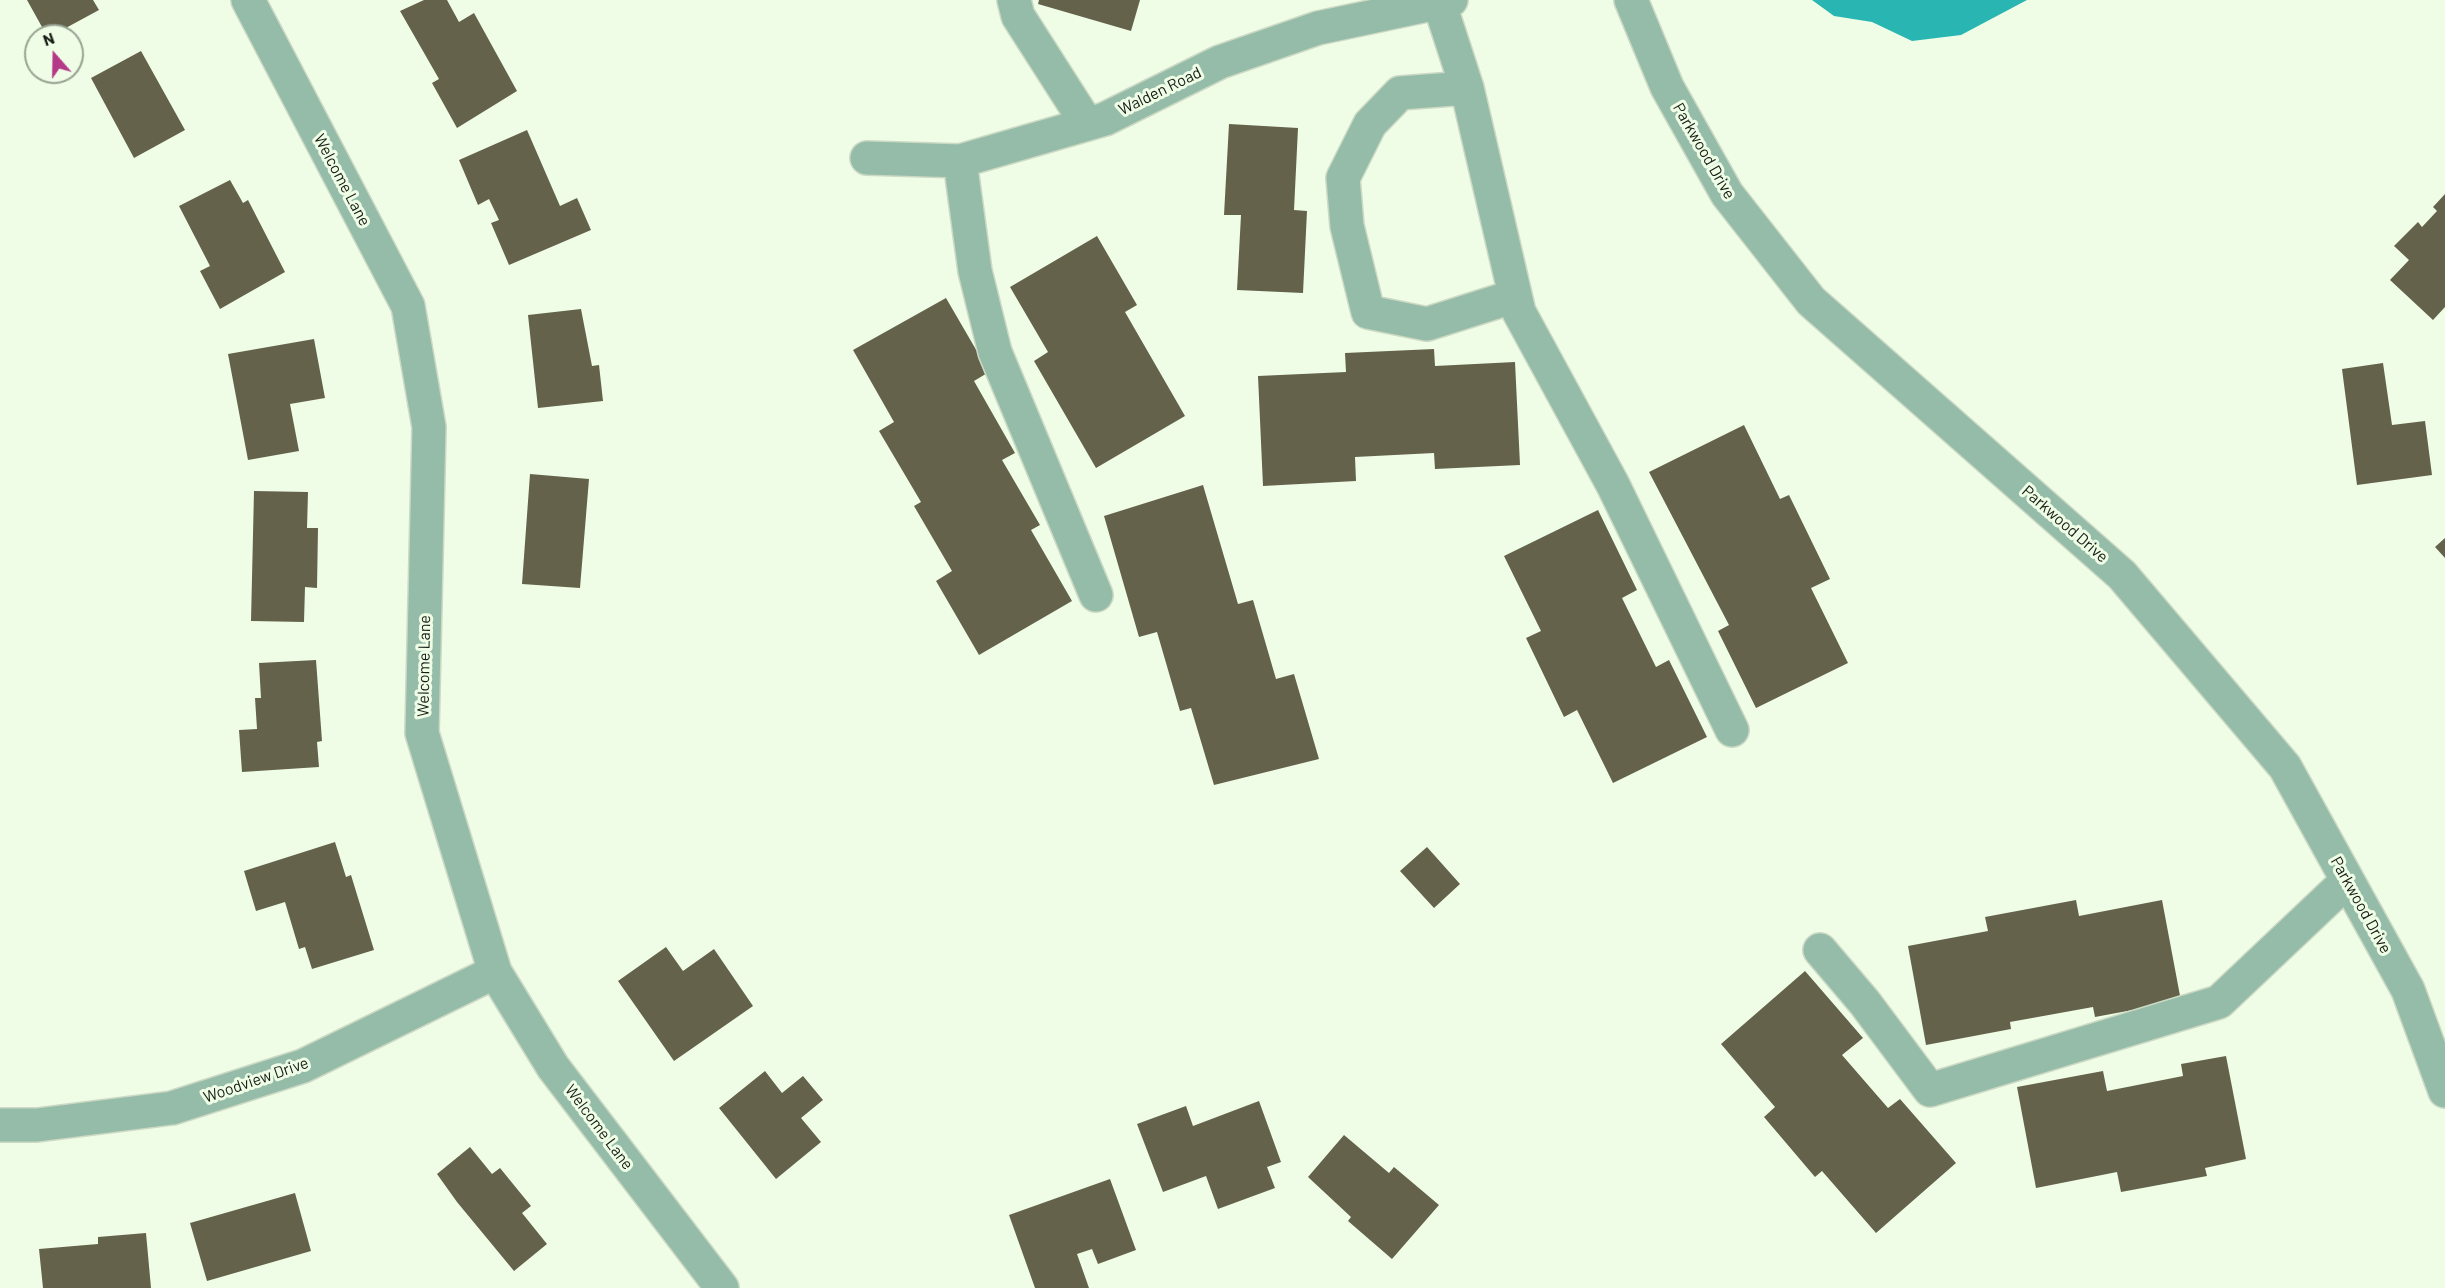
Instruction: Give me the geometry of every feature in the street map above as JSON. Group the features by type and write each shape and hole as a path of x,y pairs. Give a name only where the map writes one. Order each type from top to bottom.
{"street":[{"name":"Welcome Lane","path":"248,0 408,306 429,428 422,733 495,972 553,1067 722,1288"},
{"path":"1014,0 1018,16 1088,124"},
{"name":"Parkwood Drive","path":"1631,0 1667,87 1727,194 1811,301 2122,575 2285,767 2408,990 2445,1091"},
{"path":"1445,1 1519,312 1613,485 1732,730"},
{"name":"Walden Road","path":"867,158 960,161 1105,119 1220,62 1318,28 1445,1"},
{"path":"1467,88 1400,93 1370,124 1343,178 1347,226 1368,312 1427,324 1515,296"},
{"path":"960,161 975,271 995,352 1096,595"},
{"path":"1820,950 1865,1003 1930,1090 2219,1002 2348,881"},
{"name":"Woodview Drive","path":"0,1125 37,1125 172,1108 303,1066 495,972"}],"water":[{"path":"1812,0 2027,0 1961,35 1912,41 1872,22 1834,16"}],"building":[{"path":"27,0 93,0 99,10 73,24 40,24"},
{"path":"424,0 447,0 459,22 474,13 517,91 457,128 432,83 439,79 400,11"},
{"path":"1039,0 1140,0 1131,31 1038,4"},
{"path":"141,51 185,130 134,158 91,78"},
{"path":"1229,124 1298,128 1294,210 1307,211 1303,293 1237,290 1241,215 1224,215"},
{"path":"527,130 560,206 577,198 591,230 509,265 491,223 499,220 489,199 478,205 459,160"},
{"path":"230,180 243,203 248,200 285,272 220,309 200,271 210,266 179,206"},
{"path":"2445,194 2445,307 2433,320 2390,280 2409,260 2394,246 2418,222 2422,227 2437,211 2433,207"},
{"path":"1097,236 1137,305 1125,312 1185,416 1096,468 1034,361 1048,352 1010,287"},
{"path":"946,298 989,372 974,381 1015,453 1002,460 1040,525 1031,530 1072,601 979,655 936,581 952,571 914,506 921,502 879,431 894,422 853,350"},
{"path":"581,309 592,366 599,365 603,401 538,408 528,315"},
{"path":"314,339 325,398 290,404 299,451 248,460 228,354"},
{"path":"1434,349 1435,366 1515,362 1520,465 1435,469 1434,453 1355,457 1356,481 1263,486 1258,376 1346,372 1345,353"},
{"path":"2383,363 2392,425 2425,421 2432,475 2357,485 2342,369"},
{"path":"1744,425 1780,499 1789,495 1830,579 1811,588 1848,663 1756,708 1718,631 1729,625 1649,472"},
{"path":"530,474 589,479 580,588 522,584"},
{"path":"1203,485 1238,604 1253,600 1276,679 1294,674 1319,759 1214,785 1191,708 1180,711 1157,632 1139,637 1104,516"},
{"path":"254,491 308,492 307,528 318,528 317,588 305,587 304,622 251,621"},
{"path":"1598,510 1637,590 1622,598 1656,667 1669,660 1707,737 1613,783 1577,710 1564,717 1526,638 1541,631 1504,556"},
{"path":"2445,538 2445,558 2435,547"},
{"path":"316,660 322,741 317,742 319,767 242,772 239,730 257,729 255,698 261,698 259,663"},
{"path":"335,842 346,877 351,875 374,950 312,969 305,947 299,949 285,902 256,911 244,871"},
{"path":"1427,847 1460,884 1434,908 1400,871"},
{"path":"2076,900 2079,916 2162,900 2181,1001 2095,1017 2093,1007 2010,1022 2011,1029 1926,1045 1908,946 1988,931 1985,917"},
{"path":"666,947 683,971 714,949 753,1006 674,1061 618,981"},
{"path":"1805,971 1863,1038 1842,1055 1888,1108 1900,1099 1956,1163 1876,1233 1822,1171 1815,1177 1764,1117 1775,1107 1721,1044"},
{"path":"2226,1056 2246,1159 2205,1168 2207,1176 2121,1192 2117,1172 2036,1188 2017,1087 2103,1071 2107,1091 2183,1076 2181,1064"},
{"path":"765,1071 782,1093 803,1076 823,1100 801,1118 821,1142 776,1179 719,1108"},
{"path":"1259,1101 1281,1162 1267,1167 1275,1188 1218,1209 1206,1176 1163,1192 1137,1124 1186,1106 1193,1126"},
{"path":"1344,1135 1389,1173 1394,1167 1439,1205 1392,1259 1348,1221 1351,1217 1308,1177"},
{"path":"470,1147 492,1174 500,1168 531,1206 522,1213 547,1244 514,1271 437,1174"},
{"path":"1110,1179 1136,1250 1098,1264 1092,1249 1077,1254 1089,1288 1035,1288 1009,1215"},
{"path":"295,1193 311,1251 207,1281 190,1223"},
{"path":"146,1233 151,1288 43,1288 39,1249 98,1244 98,1237"}]}
